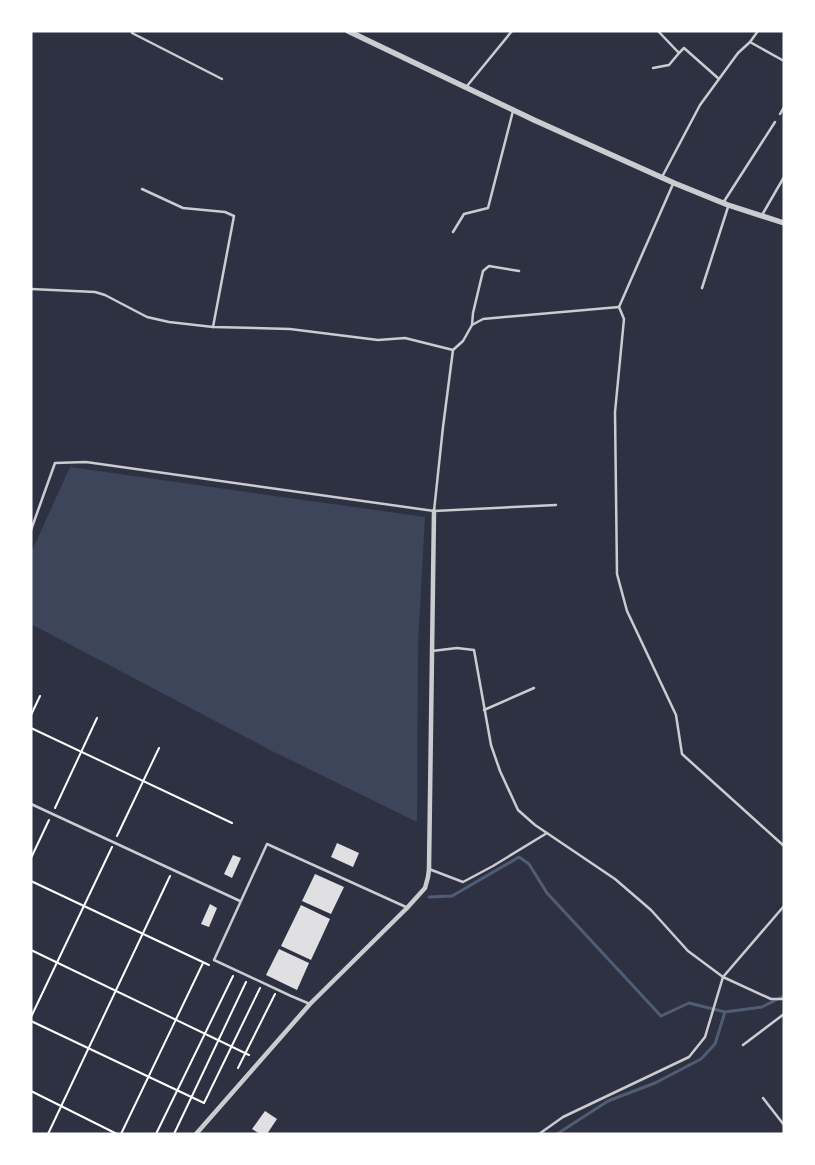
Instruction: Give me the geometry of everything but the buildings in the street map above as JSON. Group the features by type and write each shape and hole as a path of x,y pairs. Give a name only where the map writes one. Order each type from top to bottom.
{"street":[{"path":"348,31 513,110 674,183 726,204 784,223"},
{"path":"196,1134 310,1004 425,888 429,869 434,511"}],"lane":[{"path":"133,31 132,33 222,79"},
{"path":"467,87 512,31"},
{"path":"658,31 679,53"},
{"path":"662,177 700,105 738,53 758,31"},
{"path":"750,42 784,61"},
{"path":"653,68 669,65 684,48 719,78"},
{"path":"780,114 784,107"},
{"path":"453,232 464,214 488,208 513,110"},
{"path":"702,288 726,204 775,122"},
{"path":"761,216 784,177"},
{"path":"674,183 619,307 624,319 615,412 617,574 627,611 676,715 682,754 784,846"},
{"path":"142,189 183,208 225,212 234,216 213,327"},
{"path":"434,511 454,350 463,341 472,325 472,313 483,271 489,266 519,271"},
{"path":"31,290 95,292 105,295 147,317 168,322 213,327 290,329 378,340 405,338 454,350"},
{"path":"472,325 483,319 619,307"},
{"path":"31,530 55,463 86,462 434,511 556,506"},
{"path":"432,651 457,648 474,650 491,745 500,771 518,810 535,825 615,879 651,910 688,951 723,977 770,998 784,999"},
{"path":"484,710 534,688"},
{"path":"31,804 240,901"},
{"path":"429,869 462,882 493,866 547,833"},
{"path":"310,1004 214,960 267,844 407,908"},
{"path":"538,1134 563,1117 689,1057 705,1037 723,977 784,906"},
{"path":"743,1045 784,1014"},
{"path":"763,1098 784,1125"}],"path":[{"path":"31,715 40,696"},
{"path":"31,858 97,718"},
{"path":"31,728 232,823"},
{"path":"31,1017 159,748"},
{"path":"48,1134 172,870"},
{"path":"31,881 202,963 208,965 214,960"},
{"path":"31,950 249,1055"},
{"path":"120,1134 202,963"},
{"path":"156,1134 235,970"},
{"path":"174,1134 248,976"},
{"path":"31,1021 204,1104 262,983"},
{"path":"238,1068 277,990"},
{"path":"31,1091 116,1134"}],"shaded area":[{"path":"70,467 425,517 418,644 417,822 272,751 31,624 31,553"}],"waterway":[{"path":"429,897 452,896 519,857 529,864 547,893 661,1016 689,1003 725,1012"},
{"path":"557,1134 608,1101 655,1083 701,1059 715,1044 725,1012 762,1007 784,996"}]}
